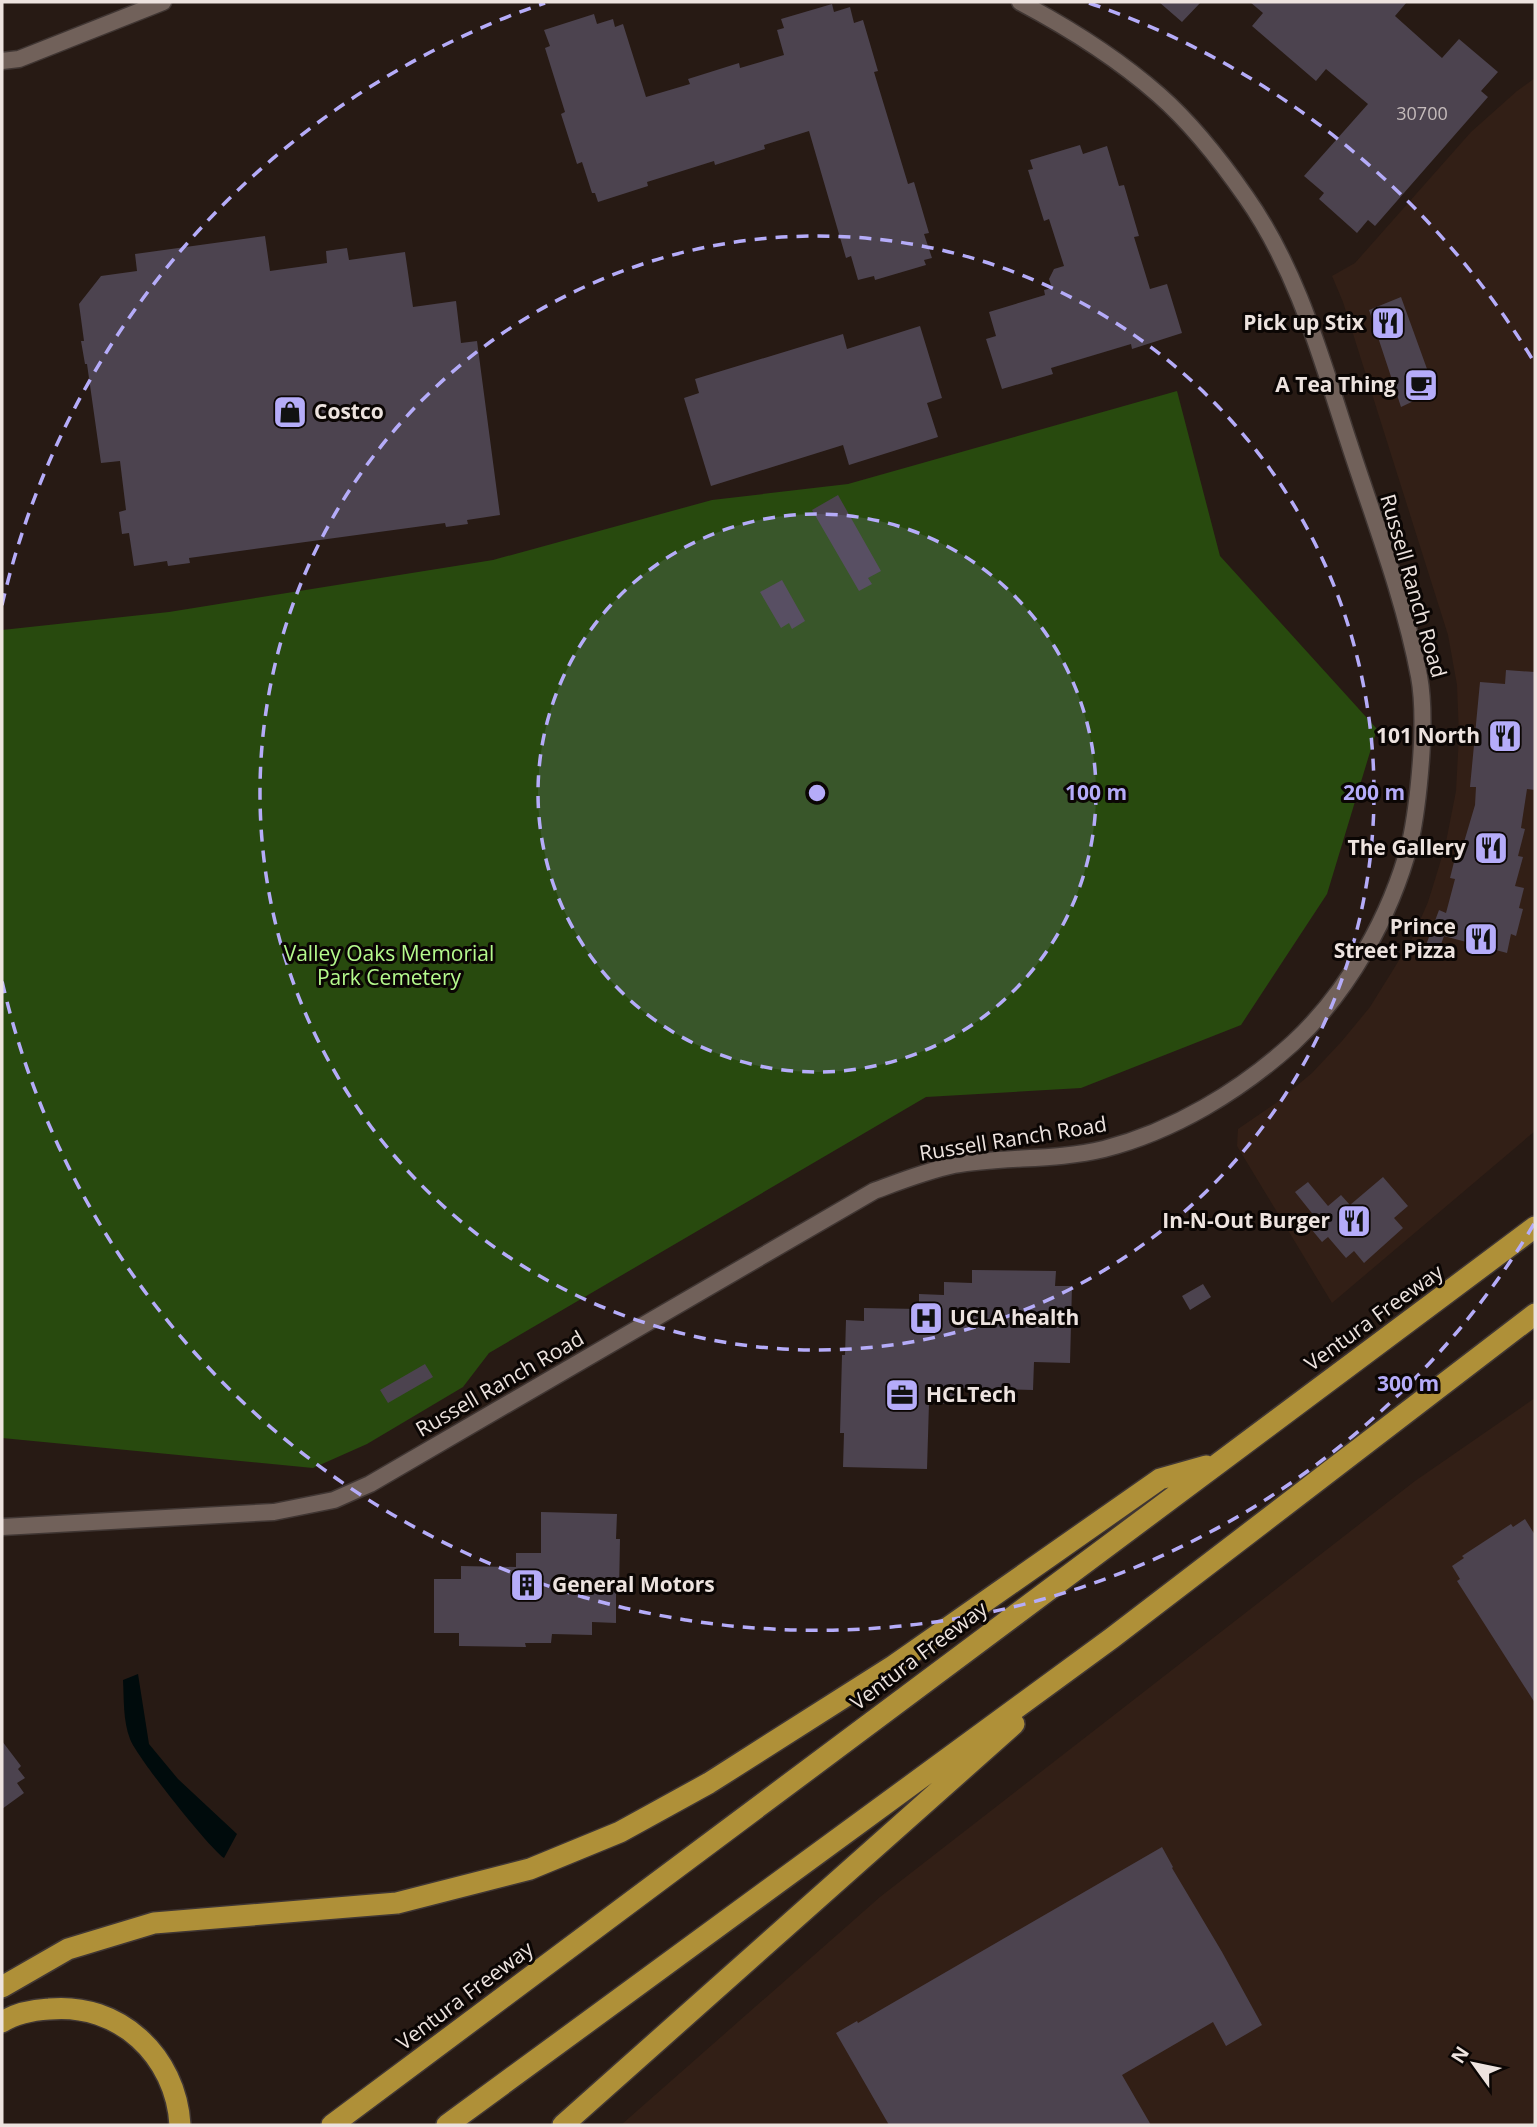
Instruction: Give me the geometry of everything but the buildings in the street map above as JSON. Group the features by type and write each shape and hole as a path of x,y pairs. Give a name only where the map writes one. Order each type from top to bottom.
{"highway":[{"name":"Ventura Freeway","path":"332,2125 1535,1227"},
{"path":"447,2125 1112,1637 1535,1314"},
{"path":"2,1987 68,1949 154,1923 397,1903 530,1869 620,1832 709,1783 893,1665 1160,1479 1218,1463"},
{"path":"563,2125 1112,1637"},
{"path":"2,2022 34,2010 62,2007 86,2009 117,2021 137,2036 157,2057 170,2080 180,2125"}],"street":[{"path":"2,61 19,59 163,2"},
{"name":"Russell Ranch Road","path":"2,1527 274,1512 334,1500 382,1477 874,1191 914,1175 957,1165 1059,1157 1103,1149 1144,1136 1191,1115 1223,1097 1294,1042 1348,978 1392,896 1410,842 1419,790 1423,741 1422,700 1415,658 1398,594 1302,301 1273,239 1245,195 1200,137 1160,96 1118,62 1064,26 1020,2"}],"shaded area":[{"path":"1535,78 1535,1131 1332,1303 1237,1146 1238,1129 1276,1103 1312,1073 1342,1041 1370,1007 1411,941 1428,902 1445,847 1456,791 1459,735 1457,685 1448,635 1343,302 1332,276 1355,263 1471,132"},
{"path":"1535,1398 1535,2125 621,2125 880,1897 1415,1481"},
{"path":"138,1674 149,1744 178,1779 237,1834 224,1858 174,1801 130,1739 125,1717 123,1680"}],"green space":[{"name":"Valley Oaks Memorial Park Cemetery","path":"1177,391 1220,556 1377,729 1327,894 1241,1025 1081,1088 926,1097 489,1353 463,1387 367,1444 313,1468 2,1438 2,630 169,612 493,560 712,500 848,484"}],"place":[{"name":"Pick up Stix","path":"1388,323"},
{"name":"A Tea Thing","path":"1421,385"},
{"name":"Costco","path":"290,412"},
{"name":"101 North","path":"1505,736"},
{"name":"The Gallery","path":"1491,848"},
{"name":"Prince Street Pizza","path":"1481,939"},
{"name":"In-N-Out Burger","path":"1354,1221"},
{"name":"UCLA health","path":"926,1318"},
{"name":"HCLTech","path":"902,1395"},
{"name":"General Motors","path":"527,1585"}]}
